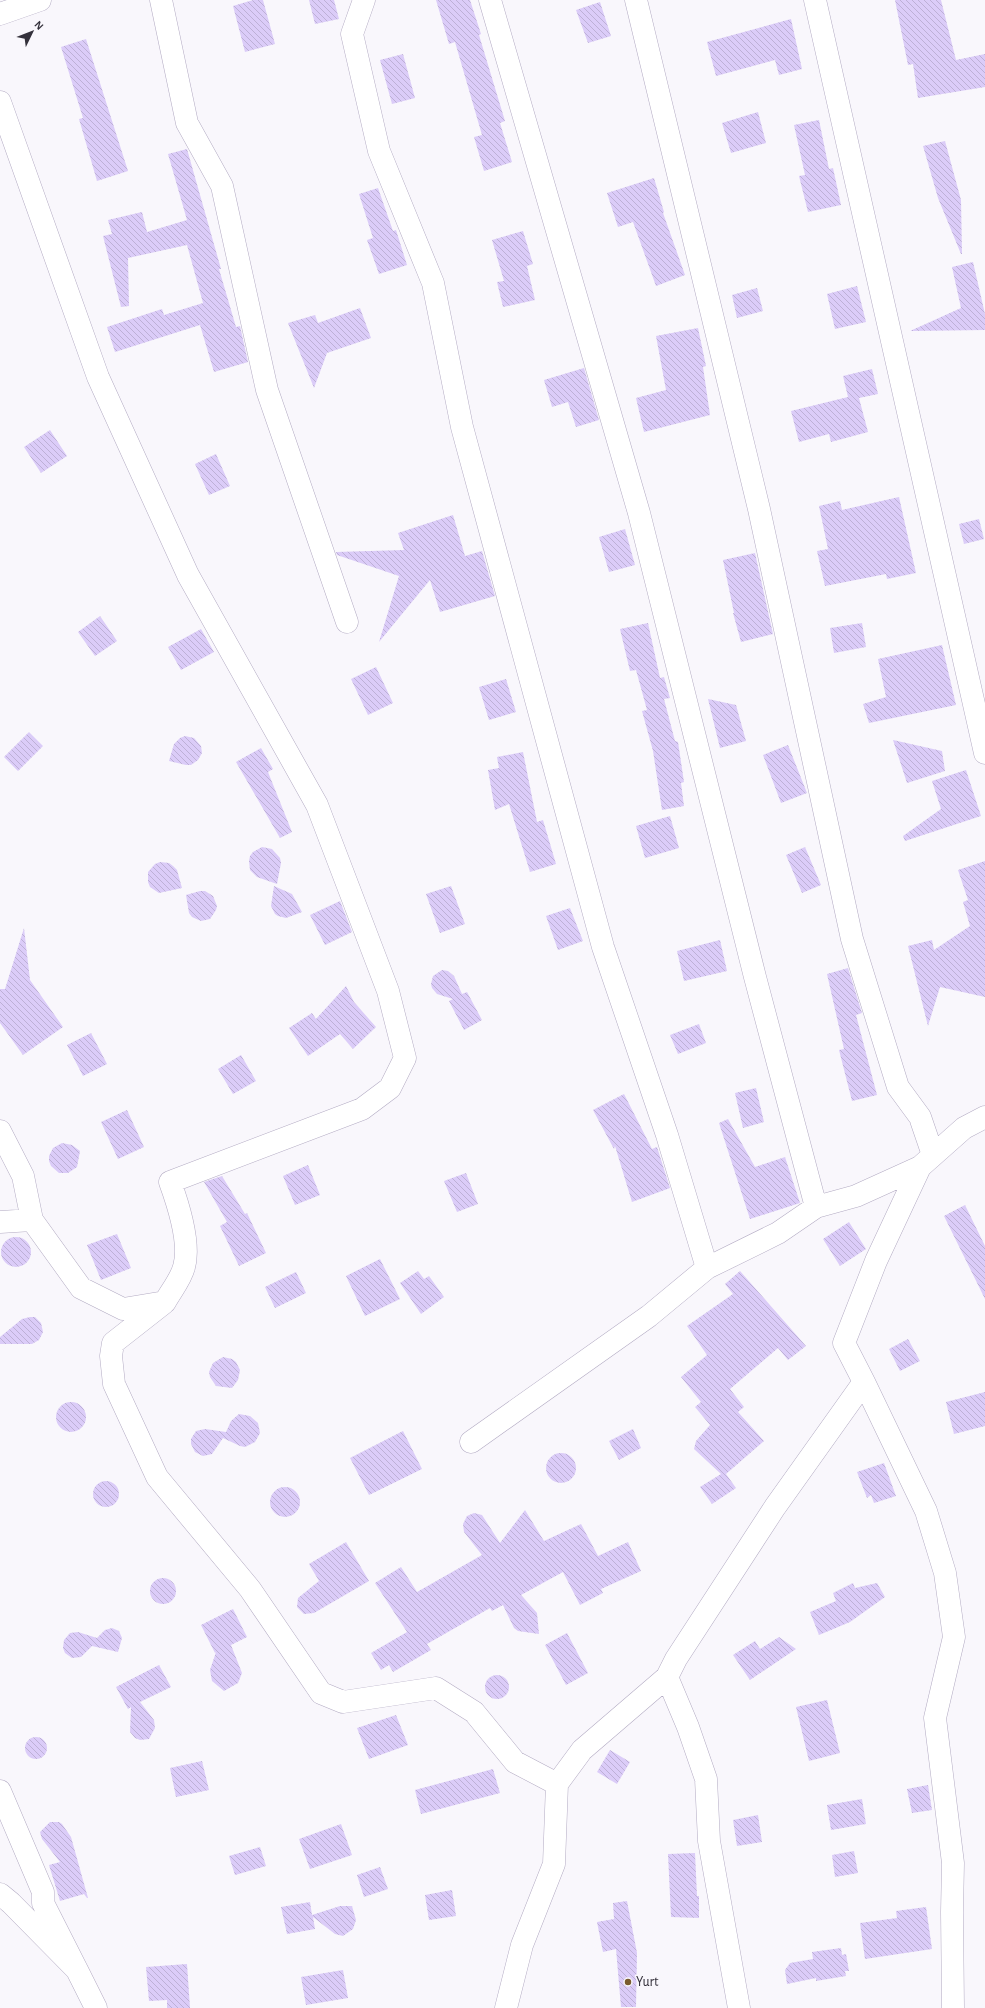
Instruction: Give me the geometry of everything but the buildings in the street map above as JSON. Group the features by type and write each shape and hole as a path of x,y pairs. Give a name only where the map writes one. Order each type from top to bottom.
{"street":[{"path":"0,14 40,0"},
{"path":"161,0 187,124 222,186 267,390 347,622"},
{"path":"364,0 352,34 379,151 433,283 462,427 603,947 667,1135 707,1268"},
{"path":"490,0 639,513 753,970 816,1207"},
{"path":"636,0 759,509 852,938 898,1086 920,1117 926,1161 876,1261 844,1343 926,1511 945,1573 954,1637 935,1718 953,1863 953,2008"},
{"path":"815,0 985,753"},
{"path":"0,102 98,376 188,575 317,805 388,992 405,1058 390,1088 362,1109 170,1182 178,1204 186,1243 184,1266 165,1302 114,1343 111,1356 114,1384 157,1477 250,1589 321,1693 343,1702 436,1688 474,1712 515,1762 557,1784"},
{"path":"471,1442 649,1316 707,1268 778,1233 816,1207 856,1196 926,1161 964,1128 985,1117"},
{"path":"0,1131 23,1176 32,1220 81,1288 123,1309 165,1302"},
{"path":"0,1222 32,1220"},
{"path":"506,2008 522,1945 554,1864 557,1784 582,1750 667,1677 676,1659 775,1506 864,1382"},
{"path":"667,1677 688,1727 706,1779 709,1841 739,2008"},
{"path":"0,1790 42,1892 43,1903 96,2008"},
{"path":"0,1894 11,1903 77,1970"}],"place":[{"name":"Yurt","path":"628,1982"}]}
